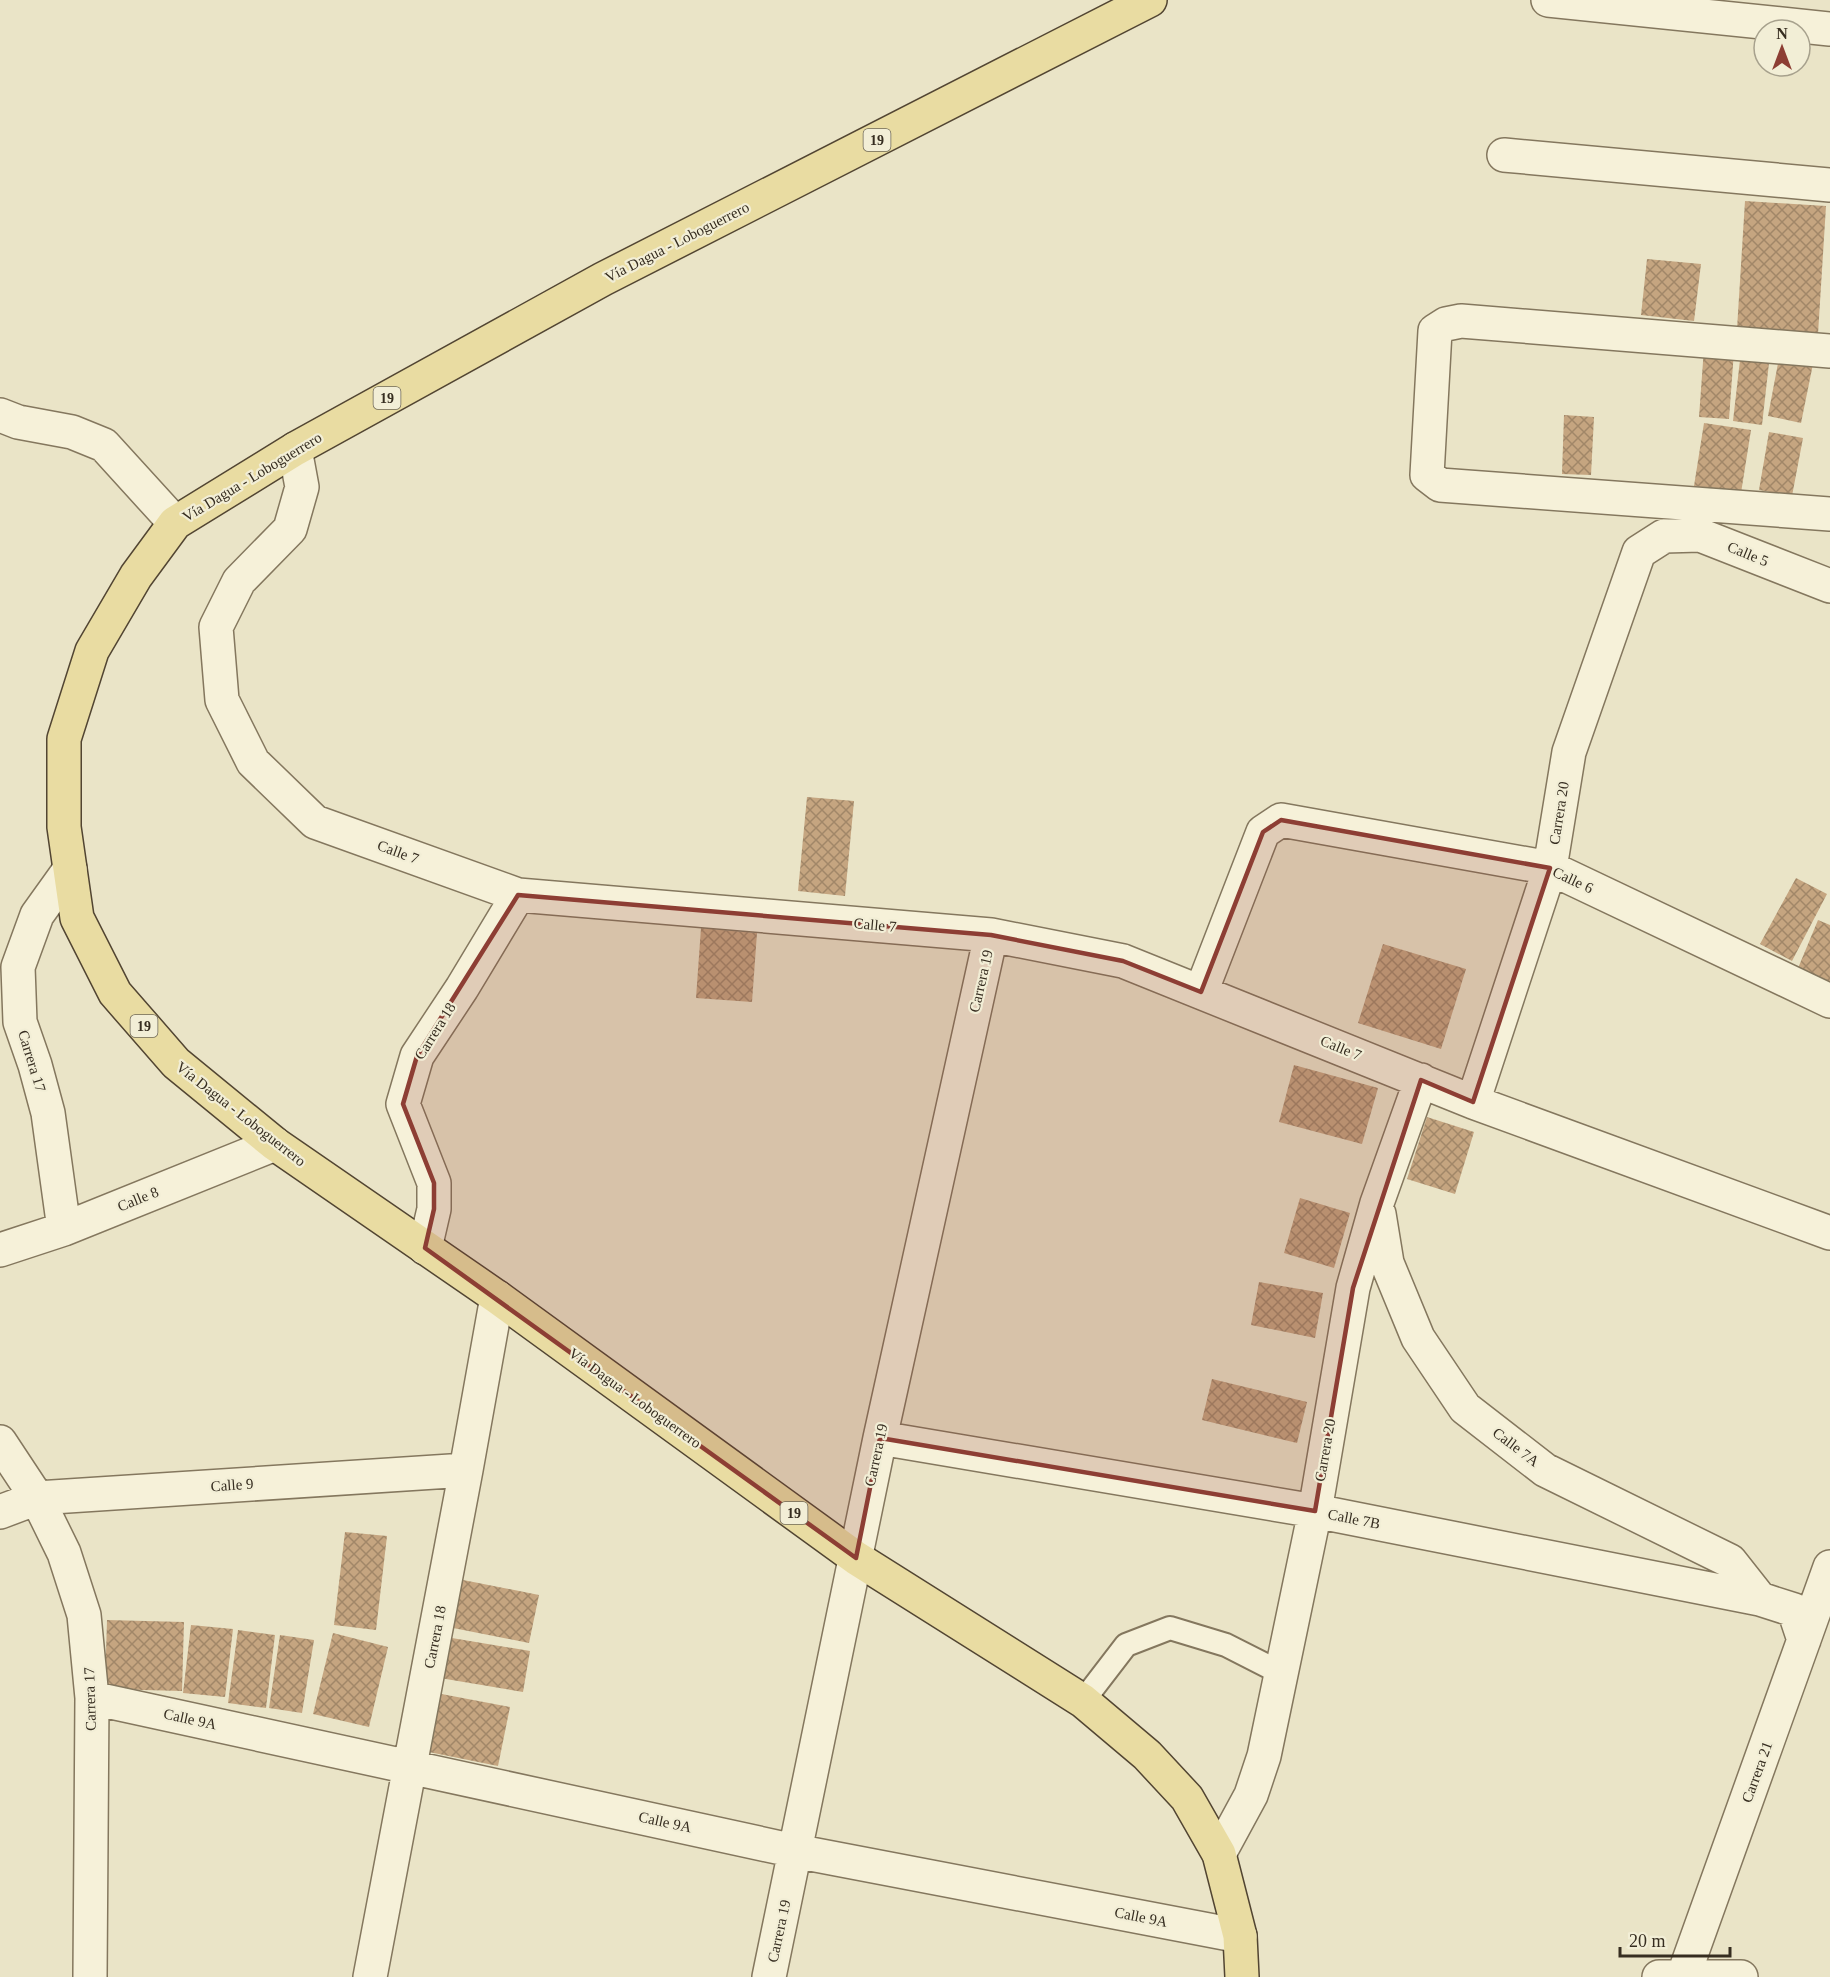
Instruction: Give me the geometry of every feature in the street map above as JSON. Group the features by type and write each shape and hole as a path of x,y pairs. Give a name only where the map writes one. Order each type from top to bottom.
{"main road":[{"name":"Vía Dagua - Loboguerrero","path":"1150,0 603,279 295,449 175,523 136,576 92,651 64,739 64,827 77,918 115,993 176,1063 275,1144 496,1297 856,1558 1083,1701 1147,1755 1187,1798 1218,1854 1240,1936 1242,1977"}],"street":[{"path":"1548,0 1830,28"},
{"path":"1504,154 1830,185"},
{"path":"1830,351 1461,321 1446,324 1435,331 1427,475 1440,485 1830,514"},
{"path":"0,415 18,422 72,432 104,445 175,523"},
{"name":"Calle 7","path":"295,449 302,487 290,529 239,581 216,627 222,700 232,721 253,762 315,822 518,895 991,935 1123,961 1473,1102 1830,1233"},
{"name":"Calle 5","path":"1664,536 1700,535 1829,578"},
{"name":"Carrera 20","path":"1473,1102 1550,868 1569,752 1639,552 1664,536"},
{"name":"Calle 6","path":"1201,992 1263,832 1281,820 1550,868 1830,1001"},
{"name":"Carrera 17","path":"64,1229 48,1113 20,1022 18,967 37,915 70,869"},
{"name":"Carrera 18","path":"425,1248 434,1209 434,1183 403,1104 417,1056 462,988 518,895"},
{"name":"Carrera 19","path":"769,1977 880,1438 991,935"},
{"name":"Carrera 20","path":"1218,1854 1254,1785 1264,1756 1315,1511 1353,1288 1377,1203 1421,1080"},
{"name":"Calle 8","path":"0,1250 64,1229 275,1144"},
{"name":"Calle 7A","path":"1377,1203 1387,1263 1418,1338 1465,1408 1545,1470 1730,1561 1760,1599"},
{"name":"Carrera 18","path":"370,1977 466,1470 496,1297"},
{"name":"Calle 7B","path":"880,1438 1315,1511 1760,1599 1794,1610 1804,1640"},
{"name":"Carrera 17","path":"0,1442 37,1498 64,1553 84,1615 92,1698 90,1977"},
{"name":"Calle 9","path":"0,1512 37,1498 466,1470"},
{"name":"Carrera 21","path":"1683,1977 1830,1567"},
{"name":"Calle 9A","path":"92,1698 795,1851 1240,1936"},
{"path":"1659,1977 1741,1977"}],"lane":[{"path":"1083,1701 1126,1645 1170,1628 1226,1645 1281,1673"}],"highlighted area":[{"path":"1281,820 1550,868 1473,1102 1421,1080 1353,1288 1315,1511 880,1438 856,1558 425,1248 434,1209 434,1183 403,1104 417,1056 518,895 991,935 1123,961 1201,992 1263,832"}],"building":[{"path":"1745,201 1826,206 1818,334 1737,329"},
{"path":"1647,259 1701,264 1694,321 1641,315"},
{"path":"1704,348 1734,351 1729,419 1699,417"},
{"path":"1779,358 1813,364 1801,423 1768,416"},
{"path":"1740,360 1769,363 1762,425 1733,421"},
{"path":"1564,415 1594,417 1591,475 1562,474"},
{"path":"1704,423 1751,430 1741,493 1694,486"},
{"path":"1769,432 1803,438 1792,496 1759,490"},
{"path":"807,797 854,801 845,896 798,891"},
{"path":"1796,878 1827,894 1792,961 1760,944"},
{"path":"1818,920 1830,925 1830,987 1796,973"},
{"path":"701,928 757,933 752,1002 696,998"},
{"path":"1383,944 1466,969 1441,1049 1358,1023"},
{"path":"1294,1065 1378,1088 1362,1144 1279,1122"},
{"path":"1427,1117 1474,1132 1455,1194 1407,1179"},
{"path":"1300,1198 1350,1213 1334,1268 1284,1253"},
{"path":"1259,1282 1323,1293 1315,1338 1251,1325"},
{"path":"1212,1379 1307,1402 1297,1443 1202,1420"},
{"path":"345,1532 387,1536 376,1630 334,1625"},
{"path":"453,1578 539,1595 529,1643 443,1626"},
{"path":"107,1620 184,1622 182,1691 105,1689"},
{"path":"191,1625 233,1629 225,1697 183,1693"},
{"path":"238,1630 275,1635 266,1708 228,1703"},
{"path":"333,1633 388,1647 369,1727 313,1714"},
{"path":"280,1635 314,1640 302,1713 269,1708"},
{"path":"440,1636 530,1651 523,1692 434,1677"},
{"path":"431,1692 510,1707 498,1766 419,1750"}]}
